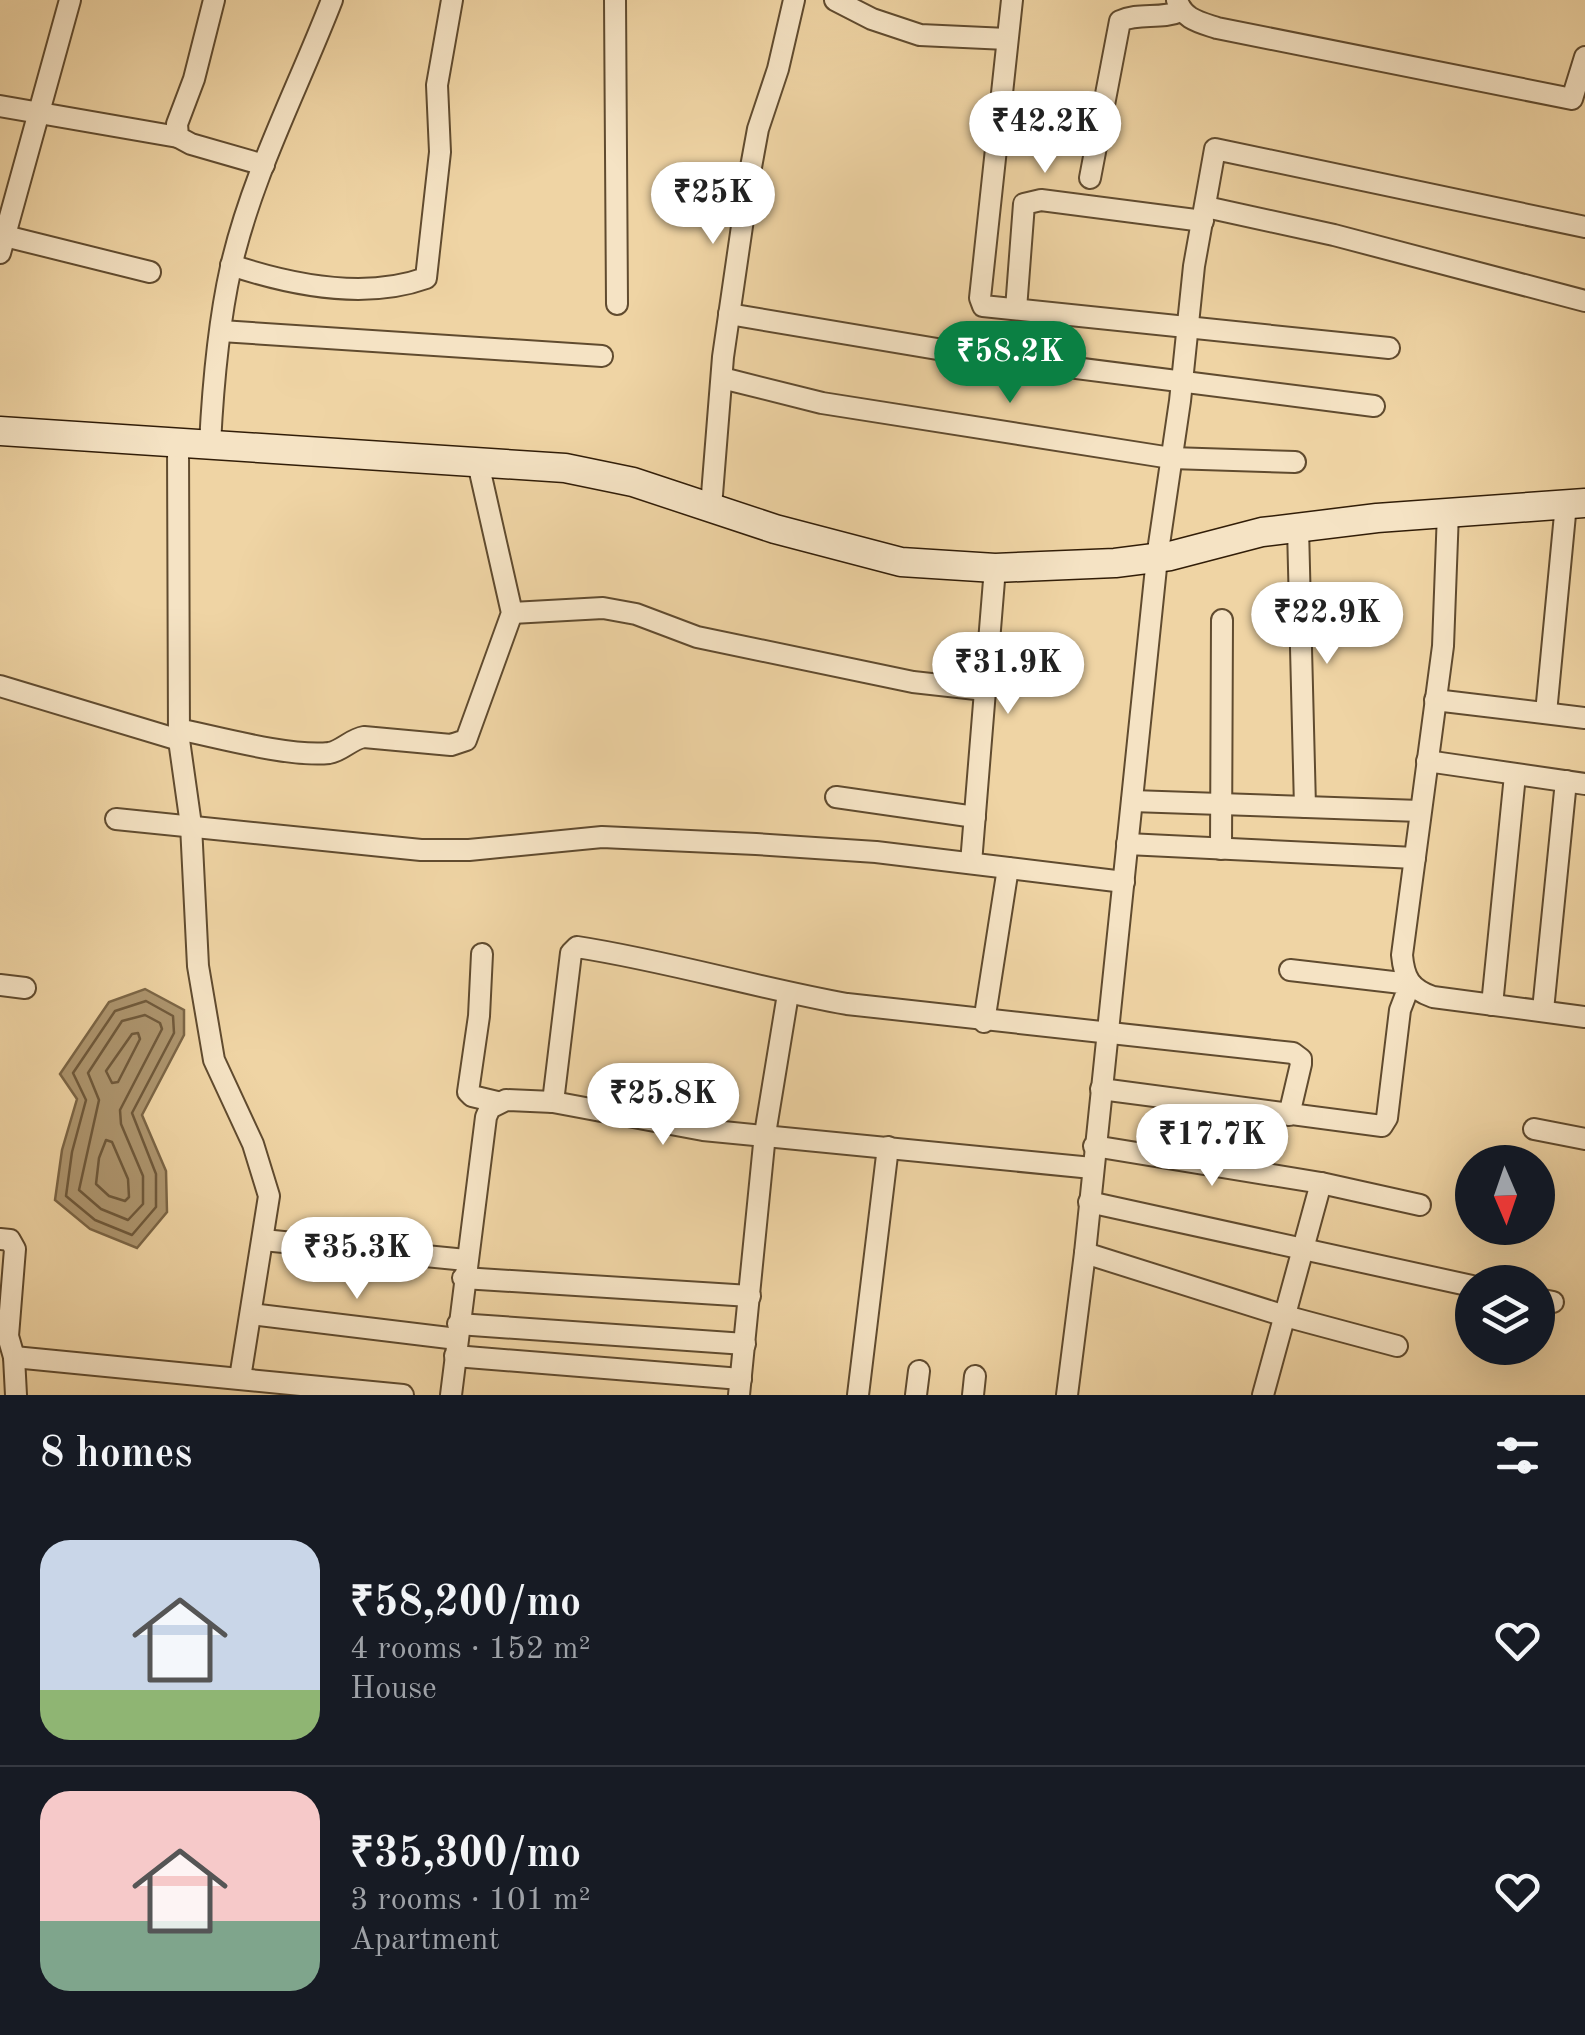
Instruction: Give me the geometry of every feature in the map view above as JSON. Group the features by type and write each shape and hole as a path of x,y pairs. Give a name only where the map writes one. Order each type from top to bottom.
{"street":[{"path":"70,0 2,245 150,272"},
{"path":"178,137 177,124 194,79 214,0"},
{"path":"210,444 214,372 231,265 264,165 332,0"},
{"path":"231,265 268,278 339,288 378,289 426,278 440,152 436,86 452,0"},
{"path":"614,0 617,304"},
{"path":"711,507 729,314 758,129 778,69 794,0"},
{"path":"835,0 873,9 920,35 1007,39"},
{"path":"1012,0 980,298 983,306 1389,348"},
{"path":"1090,178 1120,21 1125,18 1163,17 1179,6 1193,20 1217,28 1579,100 1585,56"},
{"path":"0,106 178,137 264,165"},
{"path":"1067,1395 1156,558 1172,458 1186,325 1215,149 1585,227"},
{"path":"1016,309 1024,204 1041,200 1205,214 1334,235 1585,301"},
{"path":"729,314 973,355 1374,406"},
{"path":"221,330 602,356"},
{"path":"722,378 822,403 1172,458 1294,462"},
{"path":"0,431 565,468 634,482 775,530 901,562 995,568 1115,563 1156,558 1262,532 1576,503 1546,713"},
{"path":"178,443 179,740 191,825 198,966 209,1040 224,1086 253,1144 269,1196 240,1378"},
{"path":"179,740 182,732 187,731 256,746 324,753 364,737 460,744 470,733 512,613 478,464"},
{"path":"1101,1089 1378,1128 1386,1123 1400,1010 1410,984 1402,955 1446,606 1448,512"},
{"path":"1298,528 1305,807"},
{"path":"972,863 995,568"},
{"path":"512,613 603,608 636,614 697,637 914,682 985,690"},
{"path":"1222,620 1222,849"},
{"path":"0,686 179,740"},
{"path":"1435,700 1585,718"},
{"path":"1427,760 1576,782 1543,1010"},
{"path":"1492,1005 1515,775"},
{"path":"836,797 975,816"},
{"path":"1132,802 1420,811"},
{"path":"116,819 421,850 468,850 602,837 841,850 1124,882"},
{"path":"1127,844 1414,858"},
{"path":"984,1022 1008,868"},
{"path":"553,1102 573,949 749,981 788,994 848,1004 1298,1054 1301,1064 1289,1114"},
{"path":"482,954 479,1016 468,1092 497,1102 553,1102 702,1130 888,1146 1093,1157 1320,1183 1420,1205"},
{"path":"1290,970 1410,984 1432,997 1585,1016"},
{"path":"0,985 25,988"},
{"path":"251,1314 457,1340 740,1387 765,1134 788,994"},
{"path":"451,1395 486,1117 497,1102"},
{"path":"1534,1129 1585,1139"},
{"path":"858,1395 888,1146"},
{"path":"1263,1395 1320,1183"},
{"path":"1090,1202 1455,1282"},
{"path":"0,1238 10,1240 15,1248 8,1321 16,1395"},
{"path":"263,1240 465,1269 750,1296"},
{"path":"1084,1253 1285,1316 1397,1346"},
{"path":"457,1340 745,1344"},
{"path":"14,1357 403,1395"},
{"path":"916,1395 919,1371"}],"water":[{"path":"145,989 184,1010 184,1035 142,1115 166,1171 167,1212 137,1248 90,1229 55,1200 62,1150 77,1099 60,1074 109,1002"}]}
